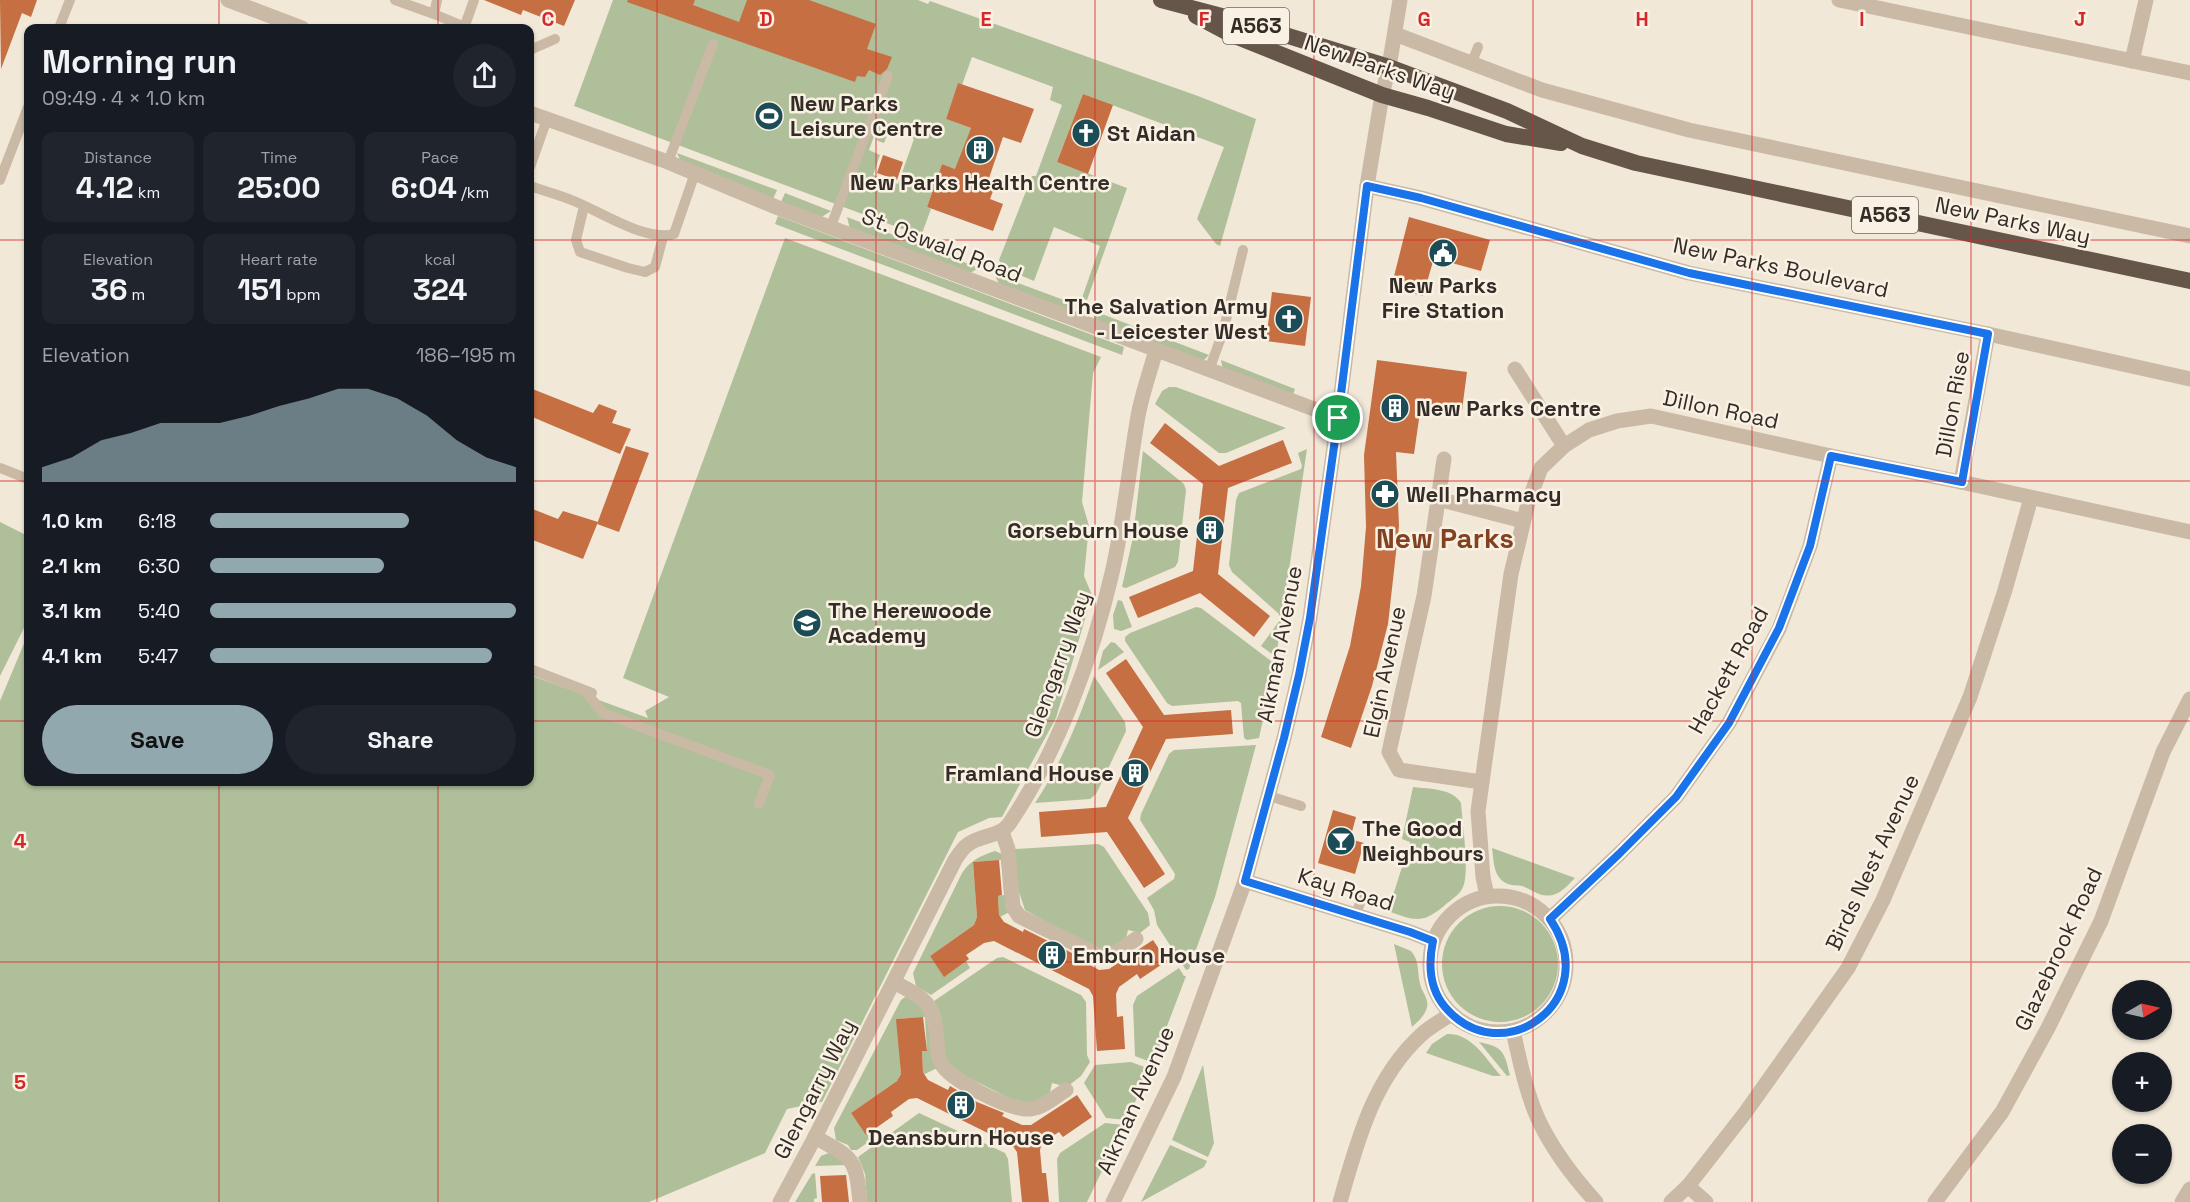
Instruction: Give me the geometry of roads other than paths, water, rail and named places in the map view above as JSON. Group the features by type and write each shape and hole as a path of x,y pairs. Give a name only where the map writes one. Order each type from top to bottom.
{"highway":[{"name":"New Parks Way","path":"1166,2 1233,19 1389,67 1507,111 1582,146 1635,163 2190,280"},
{"name":"New Parks Way","path":"1166,2 1230,34 1382,95 1506,134 1582,146"}],"street":[{"path":"228,0 257,5 294,24"},
{"name":"Aikman Avenue","path":"1113,1202 1174,1077 1245,881 1299,675 1310,618 1338,418 1367,186 1400,0"},
{"path":"1839,0 2190,73"},
{"path":"2132,61 2146,0"},
{"path":"1395,34 1542,90 1689,130 2190,236"},
{"name":"St. Oswald Road","path":"534,114 668,162 776,207 1338,418"},
{"name":"New Parks Boulevard","path":"1367,186 1421,198 1689,273 1988,334 2190,379"},
{"name":"Dillon Rise","path":"1962,482 1988,334"},
{"name":"Glengarry Way","path":"780,1202 955,860 966,845 980,838 1002,832 1033,785 1056,740 1092,642 1112,573 1128,486 1138,413 1156,350"},
{"path":"1515,369 1564,446"},
{"name":"Dillon Road","path":"1487,896 1483,877 1478,811 1509,581 1528,503 1541,468 1564,446 1589,430 1617,421 1651,416 2190,532"},
{"name":"Hackett Road","path":"1550,919 1676,797 1729,723 1783,618 1810,546 1831,456"},
{"name":"Elgin Avenue","path":"1444,459 1424,596 1389,752 1399,770 1481,782"},
{"name":"Birds Nest Avenue","path":"1671,1202 1688,1186 1744,1113 1848,968 1883,900 1970,698 2005,590 2031,498"},
{"path":"1438,500 1523,521"},
{"name":"Glazebrook Road","path":"1935,1202 2002,1112 2054,1017 2101,921 2163,752 2190,699"},
{"path":"1002,832 1008,849 1013,907 1019,916 1098,955 1112,955 1136,939"},
{"name":"Kay Road","path":"1245,881 1433,941"},
{"path":"1487,896 1521,899 1550,919 1559,932 1566,963 1565,978 1560,993 1546,1012 1528,1026 1499,1033 1473,1028 1451,1014 1441,1002 1430,973 1433,941 1442,925 1454,912 1469,902 1487,896"},
{"path":"894,982 926,1001 934,1016 938,1054 942,1064 955,1078 1018,1109 1039,1107 1066,1090"},
{"path":"1340,1202 1356,1146 1375,1096 1396,1063 1421,1034 1451,1014"},
{"path":"1513,1031 1539,1121 1575,1180 1596,1202"},
{"path":"815,1137 843,1152 851,1161 858,1173 860,1202"},
{"path":"1688,1186 1706,1202"},
{"path":"2182,1202 2190,1189"}],"lane":[{"path":"61,24 70,0"},
{"path":"395,0 455,24"},
{"path":"434,14 437,0"},
{"path":"465,24 474,0"},
{"path":"534,48 555,39"},
{"path":"668,162 713,44"},
{"path":"1472,62 1478,47"},
{"path":"831,226 888,76"},
{"path":"0,180 24,117"},
{"path":"534,156 548,119"},
{"path":"534,187 584,206 622,225 663,237 674,234 695,173"},
{"path":"584,206 576,240 580,252 645,272 655,267 663,237"},
{"path":"1209,370 1223,332 1243,250"},
{"path":"0,468 24,477"},
{"path":"534,671 589,692 603,713 770,776 759,804"},
{"path":"1269,796 1301,806"},
{"path":"1356,915 1363,894"}],"place":[{"name":"New Parks Leisure Centre","path":"769,116"},
{"name":"St Aidan","path":"1086,133"},
{"name":"New Parks Health Centre","path":"980,150"},
{"name":"New Parks Fire Station","path":"1443,253"},
{"name":"The Salvation Army - Leicester West","path":"1289,319"},
{"name":"New Parks Centre","path":"1395,408"},
{"name":"Well Pharmacy","path":"1385,494"},
{"name":"Gorseburn House","path":"1210,530"},
{"name":"The Herewoode Academy","path":"807,623"},
{"name":"Framland House","path":"1135,773"},
{"name":"The Good Neighbours","path":"1341,841"},
{"name":"Emburn House","path":"1052,955"},
{"name":"Deansburn House","path":"961,1105"}],"district":[{"name":"New Parks","path":"1445,538"}]}
